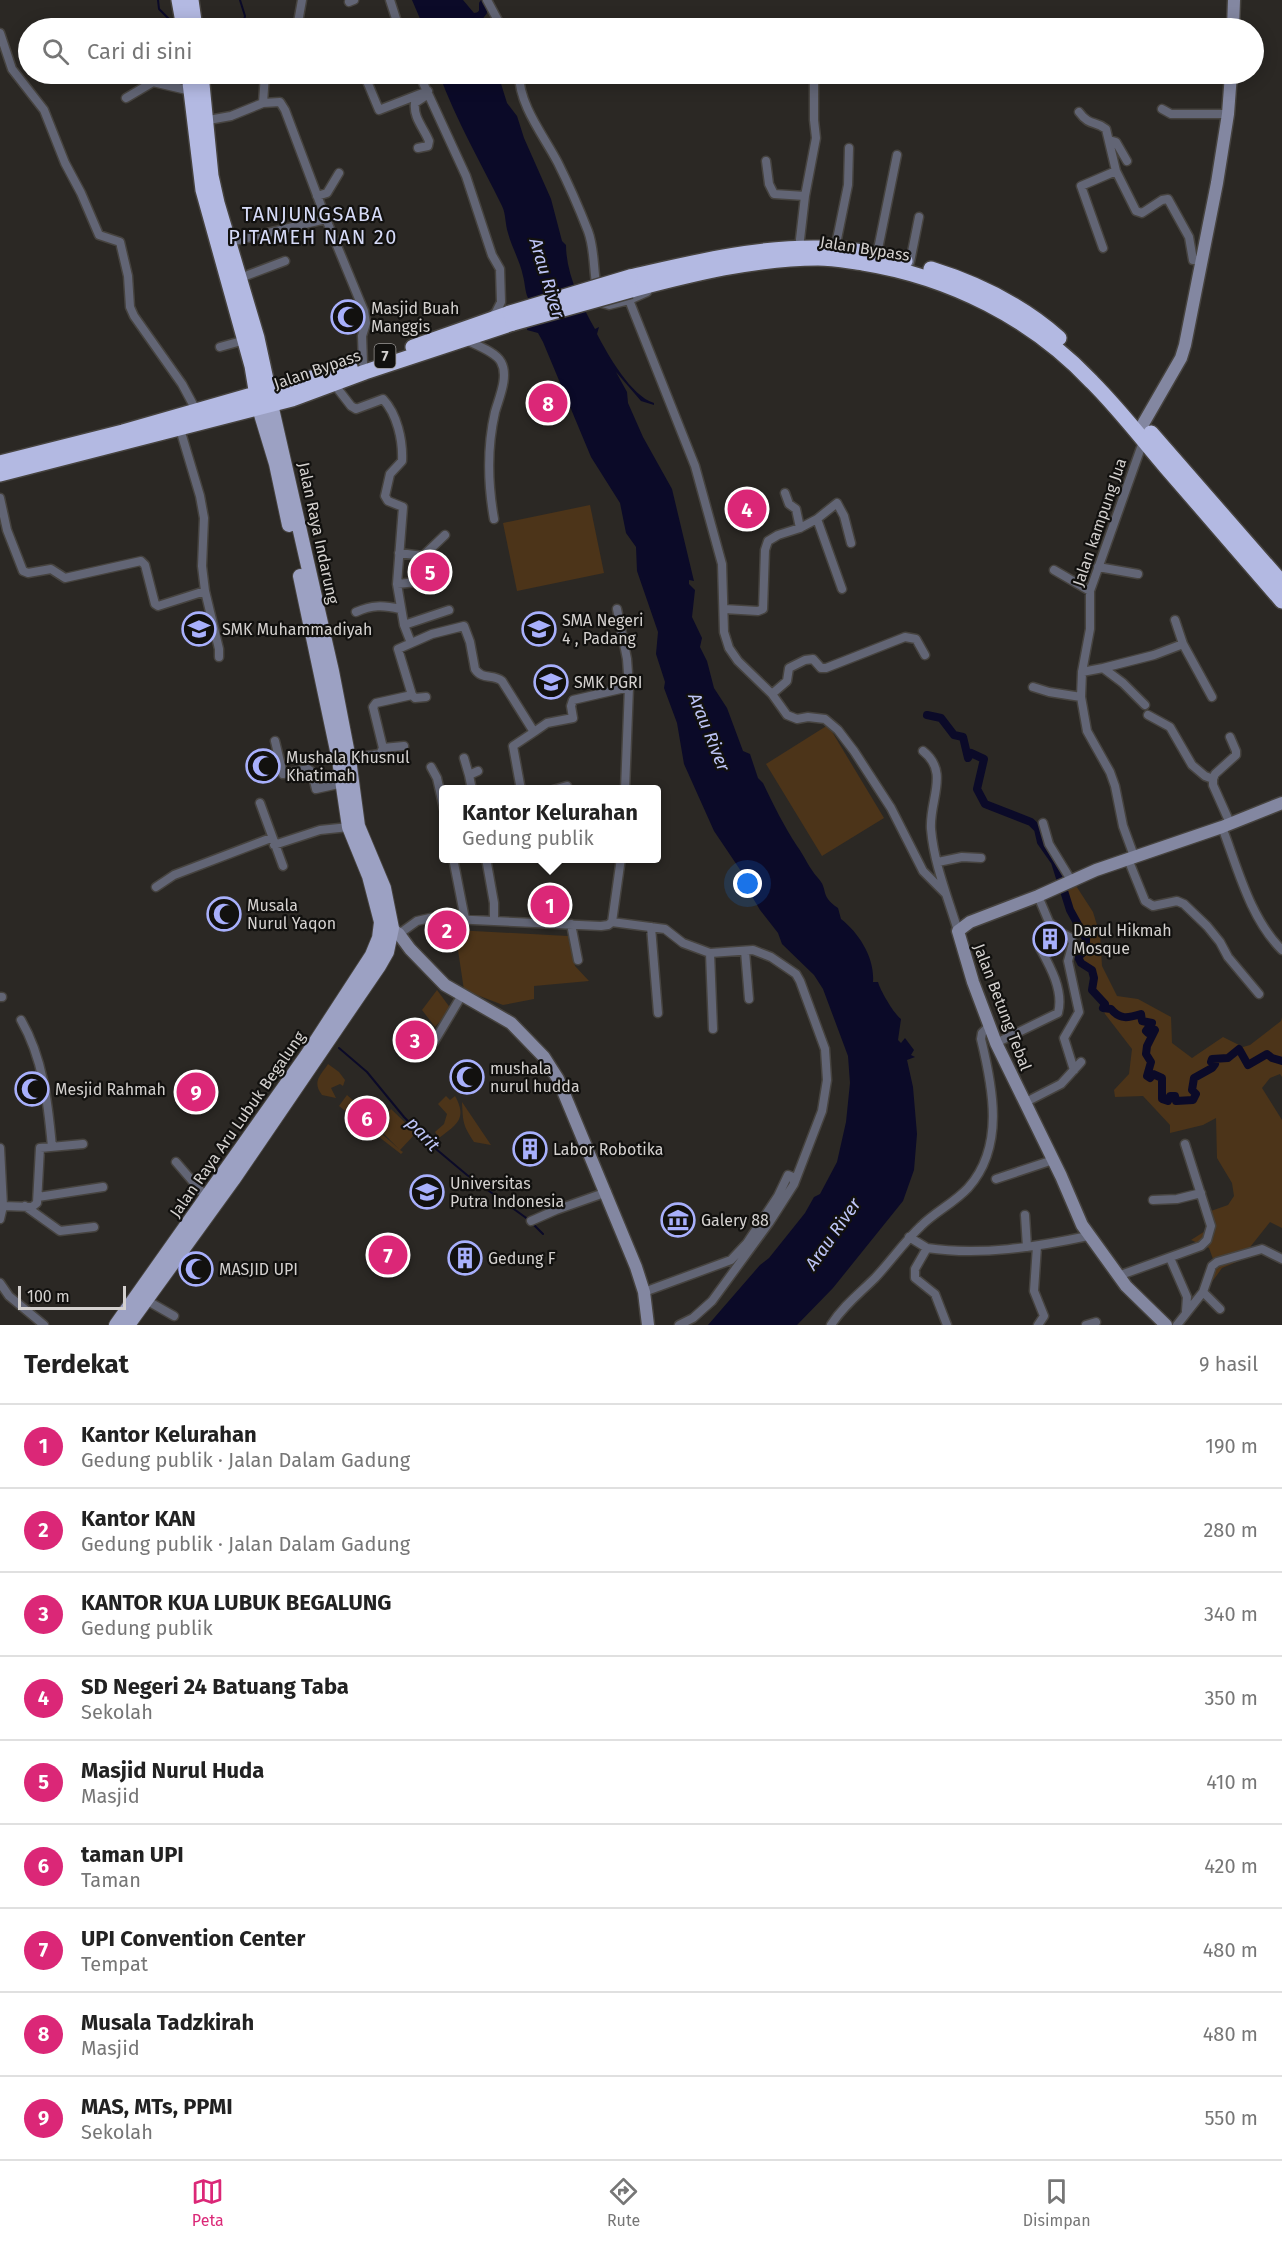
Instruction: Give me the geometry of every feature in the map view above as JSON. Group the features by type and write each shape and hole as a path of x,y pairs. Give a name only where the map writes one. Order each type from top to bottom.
{"highway":[{"path":"179,0 182,18"},
{"path":"191,0 194,18"},
{"name":"Jalan Raya Indarung","path":"190,84 211,176 240,278 264,399"},
{"name":"Jalan Raya Indarung","path":"201,84 199,121 202,190 264,399"},
{"name":"Jalan Bypass","path":"630,289 753,251 799,248 941,282 981,295 1035,319 1088,363 1281,598"},
{"name":"Jalan Bypass","path":"264,399 487,320 512,318 754,262 835,249 877,254 952,275 981,295"},
{"name":"Jalan Bypass","path":"264,399 332,384 466,340 512,318"},
{"name":"7","path":"0,463 123,432 196,410 264,399"},
{"name":"7","path":"0,474 180,429 264,399"},
{"name":"Jalan Bypass","path":"1144,431 1282,583"}],"main road":[{"name":"Jalan Raya Indarung","path":"264,399 328,678 358,826 384,888 391,928 387,952"},
{"name":"Jalan Raya Indarung","path":"344,759 349,826 391,928"},
{"name":"Jalan Raya Indarung","path":"379,938 391,928"},
{"name":"Jalan Raya Aru Lubuk Begalung","path":"128,1325 146,1300 207,1198 311,1058 372,955 379,938"},
{"name":"Jalan Raya Aru Lubuk Begalung","path":"116,1325 178,1246 387,952"}],"street":[{"path":"299,18 302,0"},
{"path":"390,0 396,18"},
{"path":"487,0 497,18"},
{"path":"1233,18 1234,0"},
{"path":"0,33 12,69 18,76"},
{"path":"24,84 45,110 65,163 99,235 120,242 128,276 130,307 134,316 182,384 196,410"},
{"path":"126,98 150,84"},
{"path":"161,84 191,91"},
{"path":"263,103 264,84"},
{"path":"368,84 379,110 429,92"},
{"path":"425,84 466,176 492,255 500,269 501,302 496,312 487,320"},
{"path":"520,84 526,102 558,163 593,243 597,293 602,303 609,305 630,289 695,466 722,564 724,632 729,648 738,661 772,694 788,715 797,719 808,717 825,719 838,730 891,808 923,871 945,893"},
{"path":"799,248 805,196 816,138 814,84"},
{"name":"Jalan kampung Jua","path":"1230,84 1217,183 1185,345 1144,431 1090,591 1090,629 1082,672 1081,697 1087,731 1110,772 1115,786 1131,858 1145,902 1153,906 1177,901 1184,904 1207,926 1228,957 1259,994"},
{"path":"418,148 428,146 429,141 414,110 415,103 429,92"},
{"path":"199,121 231,116 263,103 280,102 283,106 364,311 366,323 363,336 363,363"},
{"path":"1162,109 1171,114 1227,114"},
{"path":"1079,112 1088,123 1104,127 1116,171 1137,213 1148,210 1162,200 1171,201 1191,243 1193,260 1201,260"},
{"path":"1109,140 1116,142 1127,161"},
{"path":"835,249 848,185 849,148"},
{"path":"877,254 897,155"},
{"path":"766,161 769,184 774,194 805,196"},
{"path":"1103,248 1081,186 1116,171"},
{"path":"317,196 327,193 339,172"},
{"path":"910,262 919,217"},
{"path":"230,242 326,219"},
{"path":"240,278 285,261"},
{"path":"220,347 245,340"},
{"path":"466,340 500,359 503,368 502,388 490,440 490,479 494,519"},
{"path":"332,384 356,409 383,399 395,420 400,437 402,458 400,464 390,474 385,496 388,501 403,507 397,584 400,609 411,643"},
{"path":"180,429 199,490 204,518 202,566 219,657"},
{"path":"785,493 789,504 796,509 800,528"},
{"path":"0,498 7,530 23,572 51,569 65,578 141,561 145,565 155,604 158,606 205,591"},
{"path":"723,609 763,609 765,550 768,541 817,519 837,503 844,516 851,543"},
{"path":"817,519 842,589"},
{"path":"397,584 417,582 423,556 445,535"},
{"path":"399,553 423,556"},
{"path":"1098,567 1138,574"},
{"path":"1054,570 1090,591"},
{"path":"356,612 370,606 389,606 400,609"},
{"path":"616,609 621,628 629,687 625,785"},
{"path":"404,625 449,610"},
{"path":"1175,620 1183,644 1212,697"},
{"path":"426,697 416,698 412,695 398,652 400,647 462,626 465,628 475,669 486,677 498,678 502,681 534,732"},
{"path":"772,694 787,681 789,668 805,660 813,659 821,668 826,668 905,637 916,639 925,655"},
{"path":"1082,672 1154,655 1183,644"},
{"path":"1103,668 1123,683 1145,705"},
{"path":"520,785 513,746 547,723 573,718 571,706 573,700 629,687"},
{"path":"1033,687 1081,697"},
{"path":"344,759 380,754 383,748 373,710 374,704 412,695"},
{"path":"1149,715 1170,727 1192,765 1213,780"},
{"path":"1230,737 1236,755 1215,774 1213,785 1257,915 1271,938 1282,950"},
{"path":"275,741 283,774 308,769 312,772 318,789 344,783"},
{"path":"383,748 404,746"},
{"path":"923,751 933,760 937,769 931,829 945,893 958,931"},
{"path":"464,758 474,773 472,785"},
{"path":"431,767 439,787"},
{"path":"260,803 283,866"},
{"name":"Jalan Betung Tebal","path":"1166,1325 1132,1293 1088,1236 996,1043 973,982 958,931 970,922 1038,896 1066,882 1282,803"},
{"path":"1043,823 1049,844 1066,882"},
{"path":"156,887 174,875 273,842 320,830 349,826"},
{"path":"938,862 962,857 981,858"},
{"path":"454,863 465,919"},
{"path":"487,863 494,903 494,920"},
{"path":"612,922 620,863"},
{"path":"1038,896 1049,922 1058,931 1071,938 1073,943 1068,961 1079,1012 1066,1032 1064,1041 1074,1070"},
{"path":"648,1325 644,1292 607,1192 558,1079 544,1057 511,1023 445,985 391,928 430,918 608,925 612,922 665,929 683,943 710,953 759,951 796,974 825,1049 827,1080 822,1111 794,1184 770,1223 712,1302 693,1318 679,1325"},
{"path":"571,924 578,960"},
{"path":"651,927 658,1013"},
{"path":"996,1043 1058,1013 1060,1000 1051,968 1040,948"},
{"path":"372,955 410,949"},
{"path":"745,951 749,999"},
{"path":"710,953 713,1029"},
{"path":"434,1042 462,995"},
{"path":"21,1020 31,1037 48,1099 52,1147"},
{"path":"831,1325 842,1310 887,1265 909,1237 967,1190 977,1175 989,1148 993,1128 991,1088 981,1037 989,1026"},
{"path":"1024,1103 1058,1086 1081,1062"},
{"path":"3,1206 34,1206 38,1203 40,1148 83,1144"},
{"path":"1118,1276 1201,1246 1210,1236 1211,1226 1185,1144"},
{"path":"0,1148 3,1206 0,1219"},
{"path":"996,1179 1053,1160"},
{"path":"176,1162 207,1198"},
{"path":"644,1292 731,1260 747,1243 778,1196 788,1175 793,1177 794,1184"},
{"path":"38,1197 103,1187"},
{"path":"531,1221 607,1192"},
{"path":"1153,1200 1177,1199 1201,1193"},
{"path":"25,1206 60,1231 94,1227"},
{"path":"1025,1215 1027,1247"},
{"path":"909,1237 927,1248 967,1251 1037,1246 1088,1236"},
{"path":"1037,1246 1034,1291 1044,1316 1038,1325"},
{"path":"927,1248 915,1269 915,1278 935,1294 947,1325"},
{"path":"1177,1325 1203,1292 1210,1268 1217,1262 1262,1249 1282,1259"},
{"path":"1170,1258 1187,1297 1186,1312"},
{"path":"0,1283 9,1296 44,1325"},
{"path":"1203,1292 1220,1309"},
{"path":"146,1300 174,1317"},
{"path":"1086,1325 1096,1322"}],"shaded area":[{"path":"590,505 604,573 517,591 503,523"},
{"path":"828,725 884,818 822,856 766,764"},
{"path":"1071,878 1093,912 1100,935 1102,966 1117,996 1138,999 1171,1017 1172,1043 1192,1058 1223,1037 1243,1047 1250,1045 1281,1021 1282,1017 1282,1077 1280,1074 1270,1078 1262,1088 1282,1120 1282,1228 1270,1222 1239,1261 1222,1268 1212,1282 1204,1285 1213,1259 1209,1248 1191,1240 1210,1228 1208,1212 1228,1205 1234,1196 1232,1183 1217,1158 1216,1118 1203,1125 1170,1133 1170,1125 1143,1096 1115,1097 1114,1090 1129,1074 1132,1049 1105,1014 1087,965 1077,962 1082,941 1057,882"},
{"path":"455,930 568,936 575,966 589,981 534,986 534,999 503,1005 464,990"},
{"path":"437,990 451,1009 435,1027 422,1010"},
{"path":"328,1064 345,1080 343,1086 340,1084 331,1088 336,1098 322,1095 317,1083"},
{"path":"347,1095 364,1110 372,1103 376,1106 381,1104 387,1110 373,1126 399,1149 376,1126 391,1109 416,1133 400,1150 403,1152 401,1154 339,1106"},
{"path":"446,1096 450,1100 455,1096 459,1104 460,1116 455,1125 439,1138 435,1132 444,1124 447,1114 438,1104"},
{"path":"462,1102 491,1145 474,1142 464,1124"}],"water":[{"path":"412,0 463,0 474,13 479,12 479,16 483,12 483,18 420,18"},
{"name":"Arau River","path":"443,84 501,84 507,103 517,116 524,138 551,199 562,241 566,245 571,278 585,309 595,329 599,327 597,334 621,374 637,392 654,403 654,405 641,401 616,372 627,392 628,403 643,437 672,489 694,581 689,580 689,584 695,590 692,617 702,638 700,647 707,661 714,688 727,708 743,751 750,754 758,778 763,783 788,831 821,882 828,900 838,908 841,919 860,939 871,964 873,982 878,982 888,1002 901,1019 898,1040 901,1043 905,1038 914,1050 911,1055 915,1057 907,1060 913,1087 917,1134 914,1170 903,1201 833,1288 797,1325 708,1325 760,1265 769,1258 805,1213 814,1197 820,1194 837,1162 846,1122 850,1083 848,1056 823,989 814,975 782,944 778,933 760,910 750,893 745,877 714,831 684,764 677,723 664,688 665,682 656,654 658,632 637,571 636,547 626,533 620,503 591,457 543,342 538,333 527,330 528,304 524,301 528,298 522,270 507,230 503,209"}],"waterway":[{"path":"158,0 159,9 168,18"},
{"path":"240,0 244,18"},
{"path":"478,18 483,12 483,4 486,1"},
{"path":"927,715 941,718 954,735 963,737 968,758 971,753 984,759 977,789 985,804 1031,822 1038,829 1041,842 1055,862 1070,910 1086,939 1086,950 1078,957 1081,963 1092,970 1094,978 1092,990 1105,1004 1103,1008 1111,1009 1124,1017 1141,1014 1142,1021 1152,1023 1146,1031 1148,1033 1155,1030 1147,1046 1146,1054 1151,1062 1147,1076 1150,1078 1153,1074 1162,1078 1162,1099 1168,1101 1170,1096 1175,1096 1176,1101 1193,1100 1196,1094 1192,1090 1194,1078 1212,1068 1215,1064 1211,1062 1212,1059 1228,1058 1239,1049 1248,1065 1267,1054 1282,1061"},
{"name":"parit","path":"339,1048 367,1072 404,1117 436,1149 467,1175 529,1220"},
{"name":"parit","path":"533,1224 543,1234"}],"place":[{"name":"Masjid Buah Manggis","path":"348,317"},
{"name":"Musala Tadzkirah","path":"548,403"},
{"name":"SD Negeri 24 Batuang Taba","path":"747,509"},
{"name":"Masjid Nurul Huda","path":"430,572"},
{"name":"SMK Muhammadiyah","path":"199,629"},
{"name":"SMA Negeri 4 , Padang","path":"539,629"},
{"name":"SMK PGRI","path":"551,682"},
{"name":"Mushala Khusnul Khatimah","path":"263,766"},
{"name":"Kantor Kelurahan","path":"550,905"},
{"name":"Musala Nurul Yaqon","path":"224,914"},
{"name":"Kantor KAN","path":"447,930"},
{"name":"Darul Hikmah Mosque","path":"1050,939"},
{"name":"KANTOR KUA LUBUK BEGALUNG","path":"415,1040"},
{"name":"mushala nurul hudda","path":"467,1077"},
{"name":"Mesjid Rahmah","path":"32,1089"},
{"name":"MAS, MTs, PPMI","path":"196,1092"},
{"name":"taman UPI","path":"367,1118"},
{"name":"Labor Robotika","path":"530,1149"},
{"name":"Universitas Putra Indonesia","path":"427,1192"},
{"name":"Galery 88","path":"678,1220"},
{"name":"UPI Convention Center","path":"388,1255"},
{"name":"Gedung F","path":"465,1258"},
{"name":"MASJID UPI","path":"196,1269"}],"district":[{"name":"TANJUNGSABA PITAMEH NAN 20","path":"313,226"}]}
